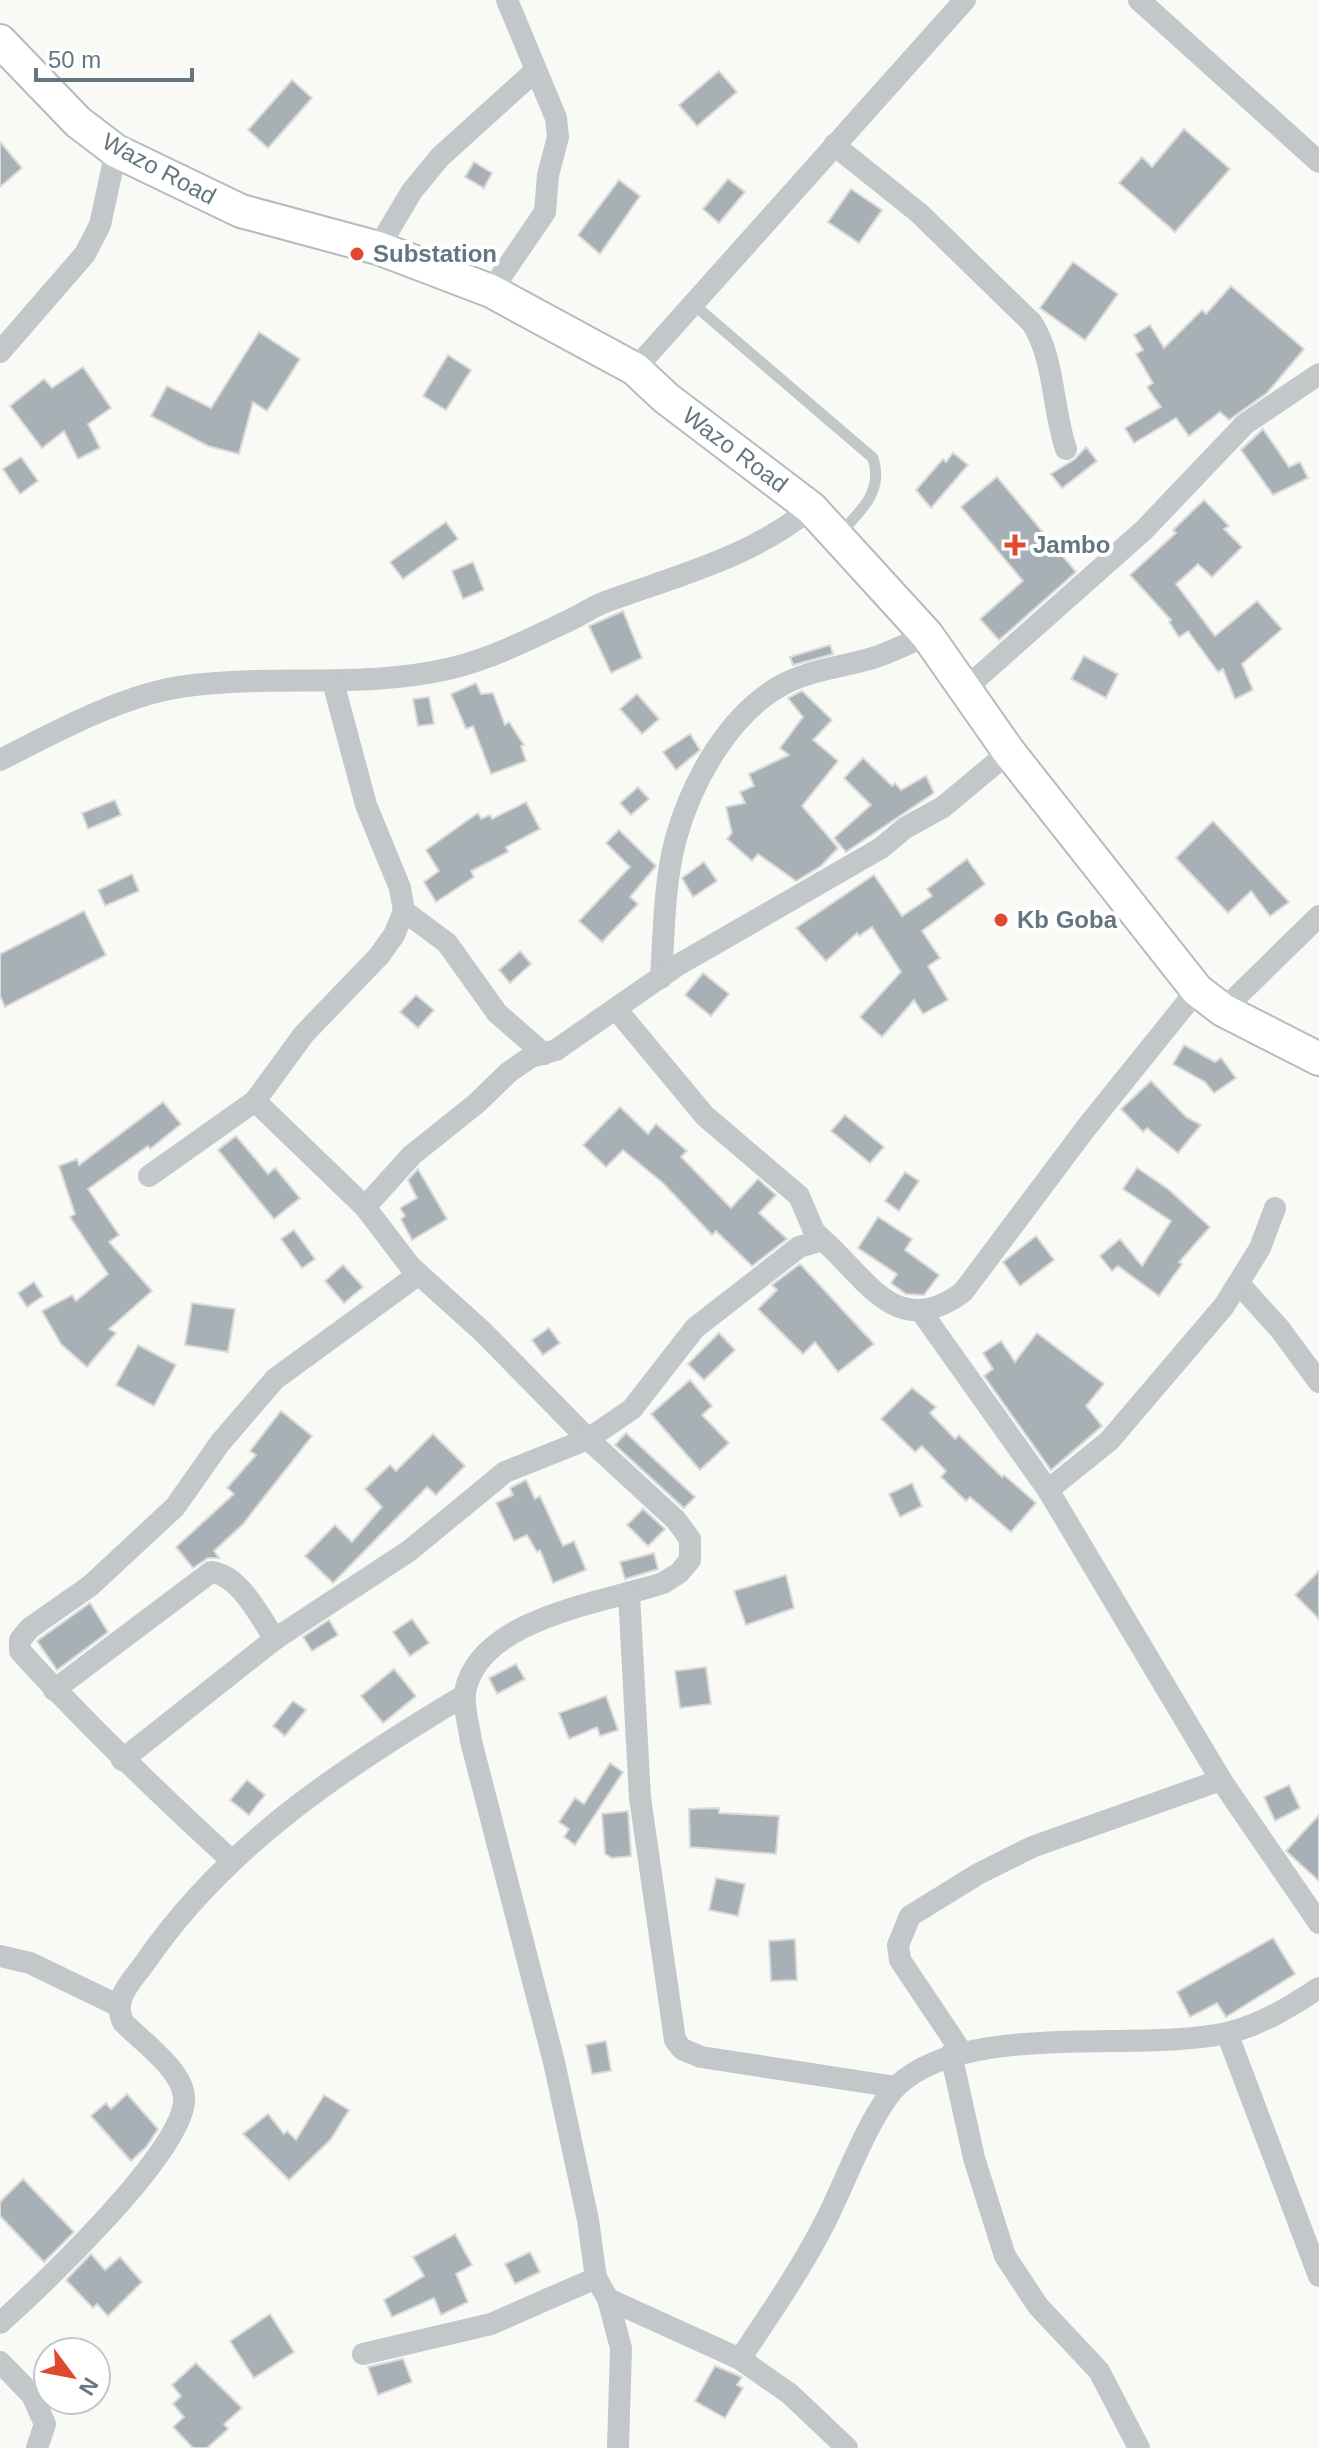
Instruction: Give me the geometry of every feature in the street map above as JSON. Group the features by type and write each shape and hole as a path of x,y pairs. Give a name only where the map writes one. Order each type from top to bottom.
{"main road":[{"name":"Wazo Road","path":"0,41 78,122 116,151 241,211 378,248 491,291 635,369 666,398 811,508 927,635 1009,752 1197,990 1223,1010 1319,1059"}],"street":[{"path":"491,291 545,212 548,175 558,137 556,118 534,72 507,0"},
{"path":"635,369 965,0"},
{"path":"1139,0 1319,162"},
{"path":"378,248 412,191 440,157 534,72"},
{"path":"834,145 919,213 1032,323 1042,339 1055,419 1066,449"},
{"path":"0,352 85,254 100,225 116,151"},
{"path":"966,688 1144,530 1245,424 1319,374"},
{"path":"0,760 92,714 182,686 282,679 333,682 450,669 495,655 605,601 748,551 781,532 811,508"},
{"path":"661,978 668,884 676,837 703,773 743,715 781,686 818,670 875,657 927,635"},
{"path":"149,1176 255,1101 304,1034 379,956 394,935 404,911 400,888 366,805 333,682"},
{"path":"365,1207 412,1155 477,1103 509,1072 556,1050 661,978 881,848 905,828 943,807 1009,752"},
{"path":"404,911 447,943 497,1013 544,1054"},
{"path":"1223,1010 1319,916"},
{"path":"616,1009 705,1116 799,1196 814,1231 877,1296 911,1311 930,1310 963,1292 1086,1128 1197,990"},
{"path":"255,1101 365,1207 419,1274 676,1520 690,1539 690,1560 679,1573 663,1583 518,1629 483,1654 470,1674 465,1695 471,1741 554,2062 588,2220 596,2278 608,2299 621,2348 618,2448"},
{"path":"1048,1490 1109,1441 1240,1285 1260,1248 1275,1208"},
{"path":"122,1760 275,1639 409,1551 505,1472 588,1439 632,1409 695,1328 799,1247 823,1240"},
{"path":"231,1860 122,1760 54,1690 20,1651 20,1640 30,1628 90,1586 175,1507 220,1443 275,1379 419,1274"},
{"path":"1240,1285 1279,1328 1319,1382"},
{"path":"930,1310 925,1317 1048,1490 1221,1780 1319,1923"},
{"path":"54,1690 211,1572 221,1573 235,1583 275,1639"},
{"path":"629,1594 640,1798 675,2040 682,2049 701,2057 896,2087"},
{"path":"117,2005 191,1900 231,1860 344,1770 465,1695"},
{"path":"1139,2448 1099,2371 1038,2306 1005,2256 974,2158 956,2053 900,1960 898,1945 910,1916 938,1896 1032,1847 1221,1780"},
{"path":"0,1956 30,1963 117,2005 123,2022 181,2080 185,2099 182,2115 169,2139 84,2245 0,2323"},
{"path":"740,2359 824,2224 879,2112 896,2087 918,2070 956,2053 1182,2039 1227,2033 1264,2021 1319,1988"},
{"path":"1227,2033 1319,2276"},
{"path":"363,2354 491,2324 596,2278"},
{"path":"608,2299 740,2359 790,2394 847,2448"},
{"path":"0,2362 32,2395 45,2424 37,2448"}],"lane":[{"path":"693,304 873,458 877,472 876,486 866,505 837,536"}],"building":[{"path":"719,71 737,92 697,126 679,105"},
{"path":"292,80 312,98 268,148 248,130"},
{"path":"1184,129 1230,169 1175,232 1119,183 1142,157 1152,167"},
{"path":"0,142 22,168 0,187"},
{"path":"474,162 492,173 484,188 465,177"},
{"path":"728,179 745,192 719,223 703,209"},
{"path":"619,180 640,196 600,254 578,235"},
{"path":"851,189 882,210 859,243 828,222"},
{"path":"1073,262 1118,294 1085,340 1040,308"},
{"path":"1231,286 1304,349 1267,393 1229,420 1220,412 1189,436 1176,418 1134,443 1125,428 1161,407 1147,387 1153,383 1136,354 1143,350 1134,335 1150,325 1164,348 1202,310 1206,314"},
{"path":"259,332 300,359 267,411 253,402 239,454 208,446 151,416 167,386 211,408"},
{"path":"448,355 471,370 446,410 423,396"},
{"path":"83,367 111,408 88,424 100,448 78,459 64,431 42,448 10,406 44,379 52,388"},
{"path":"1263,429 1289,467 1300,462 1308,478 1273,495 1241,450"},
{"path":"1086,447 1097,461 1062,488 1051,474 1075,459"},
{"path":"953,453 968,465 931,508 916,490 943,459 946,462"},
{"path":"21,457 38,481 20,494 3,469"},
{"path":"997,477 1076,572 999,640 980,619 1023,581 961,507"},
{"path":"1204,500 1229,526 1224,529 1242,547 1212,577 1198,564 1176,584 1215,636 1257,601 1282,629 1242,664 1253,690 1235,699 1223,669 1218,672 1188,631 1179,637 1169,622 1171,620 1130,575 1176,533 1173,530"},
{"path":"446,522 458,539 403,579 390,562"},
{"path":"473,562 484,590 463,599 452,571"},
{"path":"623,611 642,658 611,673 589,626"},
{"path":"830,645 833,654 793,665 790,657"},
{"path":"1084,656 1118,674 1106,698 1071,679"},
{"path":"476,683 481,694 493,693 505,725 509,722 524,745 521,746 526,761 491,774 473,726 466,729 451,694"},
{"path":"802,691 832,720 813,740 838,761 802,806 838,848 821,866 796,881 758,854 752,861 727,839 732,833 726,807 745,803 740,792 754,786 749,774 789,755 780,748 803,717 788,698"},
{"path":"637,694 659,719 642,734 620,709"},
{"path":"429,697 434,724 418,726 413,699"},
{"path":"690,734 700,750 676,770 663,752"},
{"path":"863,758 892,786 895,783 901,790 926,776 934,793 846,852 834,838 871,805 844,778"},
{"path":"638,787 649,799 631,815 620,803"},
{"path":"115,800 121,815 88,829 82,813"},
{"path":"526,802 540,829 506,847 508,852 471,871 474,877 436,902 424,882 439,871 426,850 478,813 481,819 490,815 492,819"},
{"path":"1213,821 1289,902 1270,916 1251,891 1228,913 1176,858"},
{"path":"619,830 656,866 630,897 638,904 602,942 579,921 630,867 606,843"},
{"path":"967,859 985,884 922,931 940,958 928,966 948,1000 923,1014 914,1000 882,1037 860,1017 901,972 872,927 859,936 857,933 826,961 796,928 874,875 902,916 932,896 927,889"},
{"path":"704,862 717,881 693,897 682,878"},
{"path":"132,874 139,891 105,906 98,890"},
{"path":"84,911 106,955 5,1007 0,996 0,954"},
{"path":"520,951 531,964 510,983 499,970"},
{"path":"703,973 729,994 711,1016 685,995"},
{"path":"416,995 434,1010 418,1028 400,1012"},
{"path":"1184,1045 1215,1062 1221,1058 1236,1078 1214,1093 1205,1082 1173,1064"},
{"path":"1151,1081 1186,1117 1201,1125 1178,1153 1147,1128 1143,1132 1121,1109"},
{"path":"163,1102 181,1124 150,1149 148,1146 88,1189 119,1235 109,1242 152,1291 109,1329 116,1333 87,1367 61,1344 42,1311 72,1295 76,1301 108,1274 70,1217 75,1214 59,1166 77,1159 79,1165"},
{"path":"620,1107 648,1134 656,1124 687,1151 681,1157 731,1208 758,1179 776,1195 759,1213 787,1239 752,1266 716,1231 712,1235 663,1183 623,1150 606,1167 583,1145"},
{"path":"845,1115 884,1147 870,1163 831,1131"},
{"path":"236,1136 268,1174 275,1168 300,1198 274,1219 218,1150"},
{"path":"1137,1168 1168,1189 1210,1227 1179,1262 1182,1264 1159,1296 1118,1266 1112,1271 1100,1256 1120,1239 1142,1266 1171,1221 1123,1189"},
{"path":"418,1169 447,1219 412,1240 401,1219 405,1216 400,1208 417,1198 408,1180"},
{"path":"905,1172 919,1181 899,1211 885,1201"},
{"path":"878,1217 912,1239 905,1250 939,1275 924,1295 906,1294 891,1283 897,1274 858,1248"},
{"path":"294,1230 315,1259 302,1268 281,1239"},
{"path":"1036,1236 1054,1260 1020,1286 1003,1262"},
{"path":"800,1264 874,1344 838,1372 815,1342 803,1354 758,1309 777,1290 772,1285"},
{"path":"343,1265 363,1287 344,1303 325,1281"},
{"path":"34,1282 43,1296 27,1307 18,1293"},
{"path":"192,1303 235,1309 228,1352 185,1345"},
{"path":"549,1328 560,1343 543,1355 532,1340"},
{"path":"719,1333 735,1350 704,1380 688,1364"},
{"path":"1037,1333 1104,1384 1086,1406 1102,1426 1051,1470 984,1376 993,1369 983,1353 1001,1341 1015,1362"},
{"path":"138,1345 176,1365 154,1406 116,1385"},
{"path":"690,1380 712,1406 702,1415 729,1443 700,1470 651,1414"},
{"path":"912,1388 936,1407 930,1413 955,1439 959,1435 1002,1477 1004,1475 1036,1503 1011,1532 970,1497 966,1501 941,1477 946,1471 922,1446 915,1452 881,1419"},
{"path":"281,1411 312,1436 243,1524 214,1551 219,1558 208,1558 193,1568 176,1547 234,1494 227,1488 256,1455 250,1451"},
{"path":"626,1433 695,1497 684,1508 615,1445"},
{"path":"433,1434 465,1466 436,1495 427,1487 333,1583 305,1556 335,1525 352,1542 382,1507 365,1489 390,1465 396,1471"},
{"path":"526,1480 535,1499 540,1496 563,1546 574,1541 586,1570 553,1583 540,1550 537,1552 527,1535 514,1541 496,1503 513,1495 510,1488"},
{"path":"912,1483 922,1506 900,1517 889,1494"},
{"path":"643,1509 665,1529 648,1546 627,1525"},
{"path":"654,1553 658,1569 625,1579 620,1562"},
{"path":"1319,1571 1319,1619 1295,1595"},
{"path":"786,1575 794,1608 746,1625 734,1591"},
{"path":"90,1603 108,1632 57,1670 37,1641"},
{"path":"412,1619 429,1643 410,1656 393,1632"},
{"path":"329,1620 338,1635 312,1651 303,1637"},
{"path":"516,1664 525,1679 497,1694 489,1678"},
{"path":"706,1667 711,1704 680,1708 675,1671"},
{"path":"394,1669 416,1696 383,1723 361,1696"},
{"path":"606,1696 618,1730 600,1736 597,1727 569,1739 559,1713"},
{"path":"293,1701 306,1710 285,1736 273,1726"},
{"path":"610,1763 623,1772 575,1845 564,1837 569,1829 559,1822 575,1798 584,1804"},
{"path":"247,1780 265,1795 249,1815 230,1800"},
{"path":"1289,1785 1300,1808 1275,1821 1264,1797"},
{"path":"719,1808 719,1813 779,1816 776,1854 690,1847 689,1809"},
{"path":"628,1811 631,1856 612,1858 605,1854 602,1814"},
{"path":"1319,1815 1319,1881 1286,1851"},
{"path":"716,1878 745,1884 738,1916 709,1910"},
{"path":"1273,1938 1295,1974 1226,2017 1217,2003 1190,2017 1177,1992"},
{"path":"795,1939 797,1980 771,1981 769,1941"},
{"path":"606,2041 611,2071 592,2074 586,2045"},
{"path":"127,2094 158,2129 146,2147 131,2161 91,2116 106,2103 111,2109"},
{"path":"324,2095 349,2110 331,2139 289,2180 243,2134 268,2114 284,2134 287,2131 296,2140"},
{"path":"23,2179 74,2232 44,2262 0,2216 0,2202"},
{"path":"455,2234 472,2265 456,2274 468,2302 441,2315 434,2298 392,2317 384,2300 424,2276 413,2257"},
{"path":"530,2252 540,2272 515,2284 505,2264"},
{"path":"91,2254 105,2270 120,2257 142,2282 108,2316 97,2304 93,2308 66,2280"},
{"path":"270,2314 294,2352 254,2378 230,2341"},
{"path":"403,2359 412,2382 378,2395 368,2367"},
{"path":"196,2363 242,2408 224,2424 228,2429 207,2448 193,2448 173,2427 184,2417 173,2404 181,2396 172,2385"},
{"path":"715,2366 742,2377 737,2385 743,2388 725,2418 695,2401"}],"place":[{"name":"Substation","path":"357,254"},
{"name":"Jambo","path":"1015,545"},
{"name":"Kb Goba","path":"1001,920"}]}
